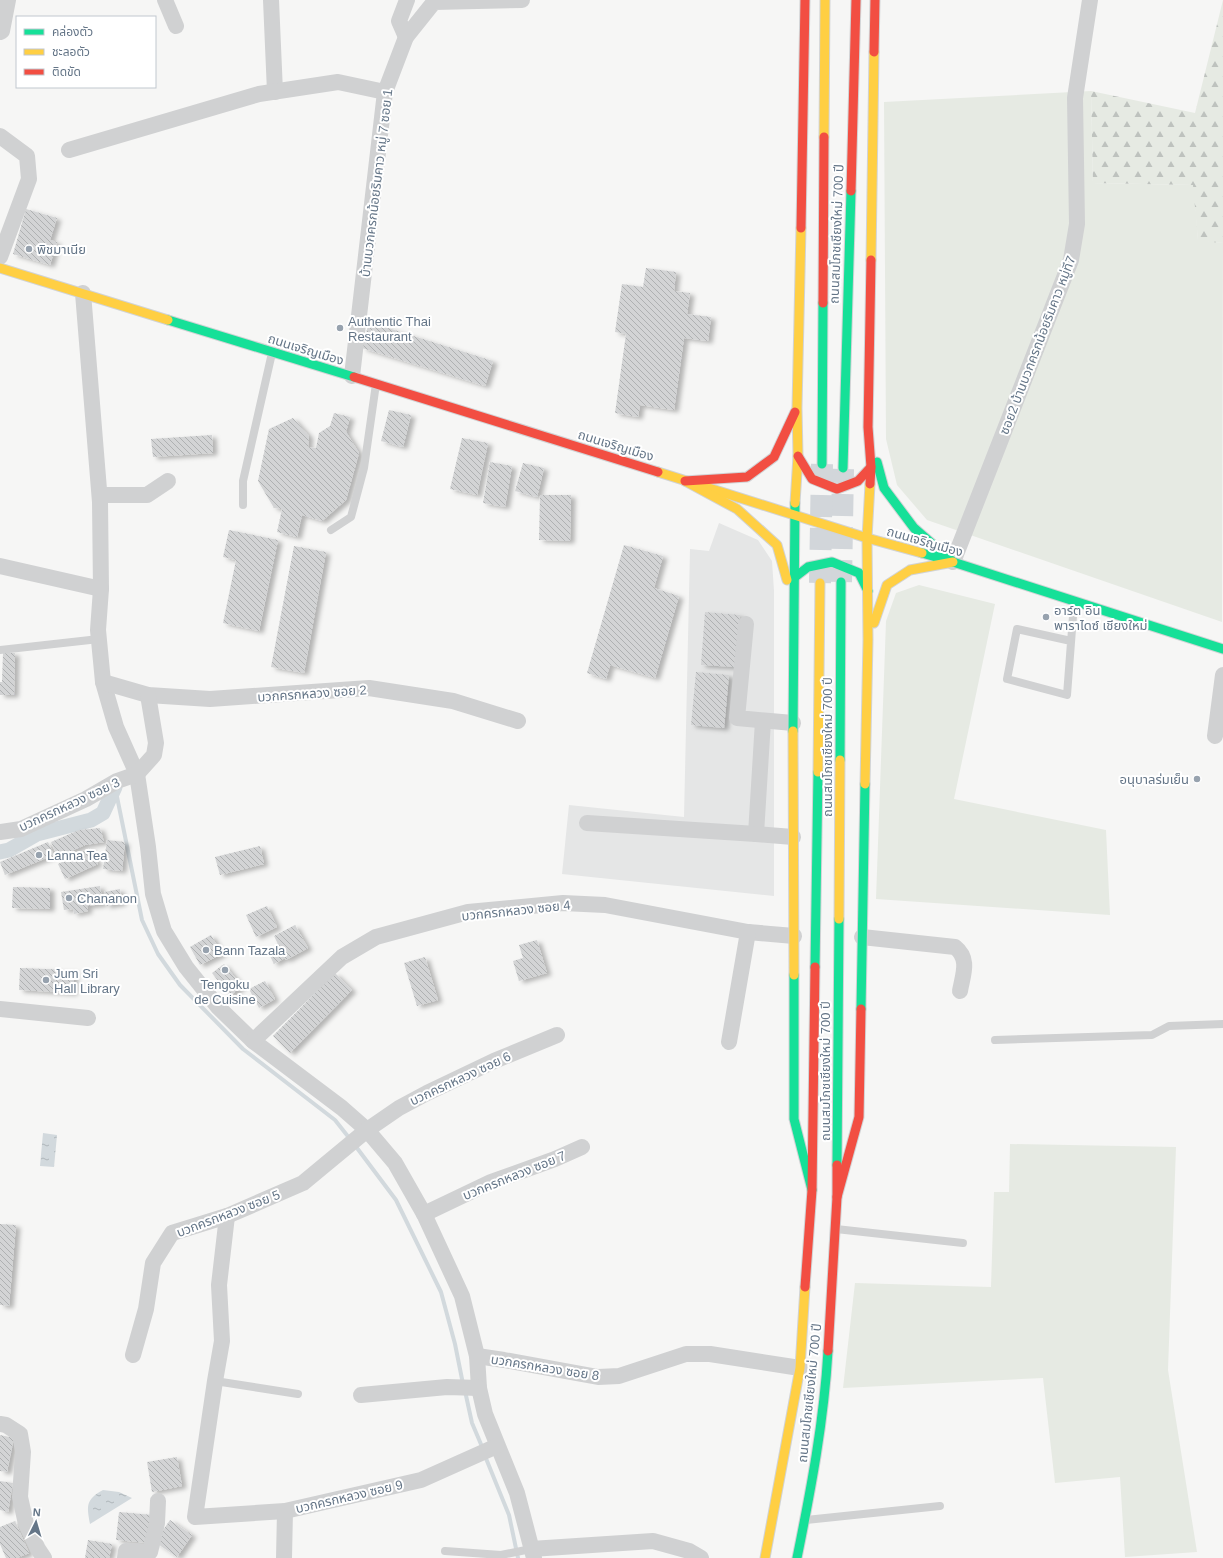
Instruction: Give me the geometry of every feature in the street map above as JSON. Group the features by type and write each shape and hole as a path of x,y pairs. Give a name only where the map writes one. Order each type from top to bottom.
{"main road":[{"path":"806,0 797,408 798,456 794,515 794,1119 812,1190"},
{"name":"ถนนสมโภชเชียงใหม่ 700 ปี","path":"822,464 825,0"},
{"name":"ถนนสมโภชเชียงใหม่ 700 ปี","path":"843,468 856,0"},
{"path":"837,1198 859,1117 868,640 867,538 870,467 868,427 875,0"},
{"name":"ถนนเจริญเมือง","path":"0,268 352,376 867,538 953,562 1223,649"},
{"path":"685,481 747,477 774,456 797,408"},
{"path":"868,427 884,488 914,528 953,562"},
{"path":"798,456 812,479 837,490 858,481 870,467"},
{"path":"685,481 737,509 777,545 795,608"},
{"path":"795,577 808,567 832,562 859,573 868,591"},
{"path":"868,640 887,585 910,570 953,562"},
{"name":"ถนนสมโภชเชียงใหม่ 700 ปี","path":"798,1558 814,1475 826,1383 837,1198 842,582"},
{"name":"ถนนสมโภชเชียงใหม่ 700 ปี","path":"765,1558 800,1368 812,1190 820,583"}],"street":[{"path":"0,32 2,31 8,0"},
{"path":"165,0 176,26"},
{"path":"271,0 275,92"},
{"path":"406,37 399,21 407,0"},
{"name":"บ้านบวกครกน้อยริมคาว หมู่ 7 ซอย 1","path":"352,376 385,92 406,37 434,2 512,0"},
{"name":"ซอย2 บ้านบวกครกน้อยริมคาว หมู่ที7","path":"953,562 1072,260 1077,224 1075,98 1090,0"},
{"path":"69,150 258,94 338,82 385,92"},
{"path":"0,136 27,156 29,179 0,257"},
{"path":"83,294 100,495 101,589 98,630 103,682 116,727 137,774 148,847 152,894 164,931 186,967 218,1007 253,1041 342,1108 367,1130 395,1162 424,1214 462,1296 477,1356 479,1388 485,1414 517,1493 533,1553 653,1541 689,1551 701,1558"},
{"path":"100,495 146,495 168,481"},
{"path":"0,566 101,589"},
{"path":"746,624 737,718 793,723"},
{"path":"1216,736 1223,675"},
{"name":"บวกครกหลวง ซอย 2","path":"103,682 148,695 210,699 369,688 453,700 518,721"},
{"path":"137,774 154,755 156,743 148,695"},
{"path":"756,834 763,721"},
{"name":"บวกครกหลวง ซอย 3","path":"0,832 21,829 86,799 117,781 137,774"},
{"path":"587,823 793,837"},
{"name":"บวกครกหลวง ซอย 4","path":"253,1041 342,957 376,937 468,912 563,903 605,905 748,932 794,936"},
{"path":"729,1042 748,932"},
{"path":"862,937 955,947 965,960 960,991"},
{"path":"0,1009 88,1018"},
{"name":"บวกครกหลวง ซอย 6","path":"367,1130 426,1092 494,1061 557,1035"},
{"name":"บวกครกหลวง ซอย 5","path":"133,1355 146,1309 153,1263 172,1234 227,1216 303,1183 367,1130"},
{"name":"บวกครกหลวง ซอย 7","path":"424,1214 491,1182 555,1159 582,1147"},
{"path":"215,1381 222,1341 219,1285 227,1216"},
{"name":"บวกครกหลวง ซอย 8","path":"477,1356 598,1377 619,1376 686,1354 710,1354 800,1368"},
{"name":"บวกครกหลวง ซอย 9","path":"215,1381 195,1517 285,1511 421,1480 497,1446"},
{"path":"361,1396 447,1387 479,1388"},
{"path":"0,1424 6,1424 20,1434 24,1452 20,1497 26,1524 44,1558"},
{"path":"125,1558 126,1552 150,1552 157,1523 158,1500"},
{"path":"284,1558 285,1511"}],"lane":[{"path":"243,505 243,481 272,352"},
{"path":"332,530 350,517 364,468 376,384"},
{"path":"1071,641 1017,629 1007,679 1066,695 1071,641 1074,602"},
{"path":"0,650 99,639"},
{"path":"994,1040 1152,1035 1169,1026 1223,1024"},
{"path":"835,1229 963,1242"},
{"path":"215,1381 298,1394"},
{"path":"806,1520 940,1506"},
{"path":"445,1552 500,1555 533,1553"}],"shaded area":[{"path":"719,523 758,540 772,561 774,591 774,896 562,874 569,805 684,817 690,549 709,551"}],"green space":[{"path":"1223,0 1223,243 1198,241 1193,185 1093,183 1091,91 1195,113"},
{"path":"1091,91 1093,183 1194,185 1198,240 1223,243 1222,622 927,520 897,485 886,439 884,102"},
{"path":"919,585 995,604 954,799 1106,830 1110,915 876,899 886,621 896,593"},
{"path":"1010,1144 1176,1147 1168,1370 1197,1552 1125,1557 1120,1477 1055,1483 1043,1378 843,1388 855,1283 991,1287 994,1192 1009,1192"}],"water":[{"path":"43,1133 57,1135 54,1167 40,1166"},
{"path":"103,1490 119,1492 132,1498 90,1524 88,1508 90,1500"}],"building":[{"path":"26,209 57,218 50,240 57,242 50,265 13,254"},
{"path":"646,268 676,272 674,291 690,293 687,314 711,317 708,341 684,338 674,410 640,405 638,417 615,413 626,334 615,332 622,284 643,287"},
{"path":"369,322 493,361 485,386 362,348"},
{"path":"389,410 411,415 403,447 381,441"},
{"path":"334,413 350,417 346,432 359,453 346,500 322,521 302,515 297,537 277,532 282,509 274,508 258,481 269,429 293,418 309,436 308,447 316,448 319,433 330,426"},
{"path":"212,435 213,453 153,457 151,439"},
{"path":"462,438 488,443 477,495 450,489"},
{"path":"490,462 512,466 505,507 483,503"},
{"path":"523,463 544,468 537,497 515,491"},
{"path":"540,495 571,495 570,541 539,540"},
{"path":"229,530 278,540 259,631 223,623 236,560 223,557"},
{"path":"624,545 663,556 654,588 679,596 655,678 610,665 606,679 587,673"},
{"path":"294,546 326,552 304,673 271,667"},
{"path":"705,612 740,615 736,667 701,665"},
{"path":"3,653 15,653 14,695 0,695"},
{"path":"696,672 729,675 724,728 691,725"},
{"path":"100,828 104,842 85,845 58,857 51,842 79,830"},
{"path":"107,840 125,842 122,871 103,869"},
{"path":"48,842 54,855 5,875 0,862"},
{"path":"260,846 264,864 220,875 215,857"},
{"path":"90,848 98,864 65,879 58,864"},
{"path":"100,886 103,904 87,906 88,911 74,914 73,909 64,910 61,892"},
{"path":"13,887 50,888 50,909 12,908"},
{"path":"120,889 122,903 106,906 104,892"},
{"path":"267,906 277,927 256,937 246,915"},
{"path":"295,925 308,948 286,960 285,958 274,964 269,954 280,948 274,936"},
{"name":"Bann Tazala","path":"211,935 222,954 200,965 190,947"},
{"path":"537,940 547,973 519,981 513,961 523,958 519,945"},
{"path":"425,957 438,1000 417,1006 404,963"},
{"path":"224,964 242,986 230,996 212,973"},
{"name":"Jum Sri Hall Library","path":"20,968 74,970 73,993 19,990"},
{"path":"335,973 352,990 290,1053 273,1036"},
{"path":"265,981 275,999 259,1008 249,989"},
{"path":"0,1224 16,1225 9,1306 0,1305"},
{"path":"0,1435 14,1438 7,1472 0,1471"},
{"path":"177,1457 182,1486 152,1492 147,1462"},
{"path":"0,1481 13,1483 8,1512 0,1510"},
{"path":"119,1512 153,1515 149,1543 116,1540"},
{"path":"170,1520 192,1535 177,1557 155,1542"},
{"path":"15,1521 29,1553 17,1558 6,1558 0,1544 0,1527"},
{"path":"88,1540 112,1544 109,1558 85,1558"}],"waterway":[{"path":"115,787 142,920 158,954 180,985 243,1049 335,1120 350,1139"},
{"path":"0,852 9,850 37,834 91,820 103,813 115,787"},
{"path":"354,1144 396,1200 441,1292 455,1344 463,1384"},
{"path":"465,1391 472,1423 483,1449"},
{"path":"485,1456 509,1515 518,1558"}],"tunnel":[{"path":"820,583 822,464"},
{"path":"841,582 843,469"}],"traffic: fast":[{"path":"843,468 851,191"},
{"path":"822,464 823,303"},
{"path":"168,320 354,377"},
{"path":"877,462 884,488 914,528 953,562"},
{"path":"793,731 795,503"},
{"path":"922,553 1223,649"},
{"path":"795,577 808,567 832,562 859,573 868,591"},
{"path":"840,760 841,582"},
{"path":"815,967 818,772"},
{"path":"861,1009 865,784"},
{"path":"837,1165 839,919"},
{"path":"794,975 794,1119 812,1190"},
{"path":"797,1558 812,1481 820,1429 828,1351"}],"traffic: slow":[{"path":"824,137 825,0"},
{"path":"871,260 874,52"},
{"path":"795,503 798,456 797,408 801,228"},
{"path":"0,268 168,320"},
{"path":"658,472 867,538 922,553"},
{"path":"685,481 737,509 777,545 787,580"},
{"path":"865,784 868,640 867,538 870,484"},
{"path":"874,623 887,585 910,570 953,562"},
{"path":"818,772 820,583"},
{"path":"793,731 794,975"},
{"path":"839,919 840,760"},
{"path":"765,1558 800,1368 805,1287"}],"traffic: jam":[{"path":"801,228 805,0"},
{"path":"851,191 856,0"},
{"path":"874,52 875,0"},
{"path":"823,303 824,137"},
{"path":"870,484 871,467 868,427 871,260"},
{"path":"354,377 658,472"},
{"path":"685,481 747,477 774,457 795,412"},
{"path":"798,456 812,479 837,489 858,481 871,467"},
{"path":"805,1287 812,1190 815,967"},
{"path":"837,1197 859,1117 861,1009"},
{"path":"828,1351 837,1197 837,1165"}],"place":[{"name":"พิชมาเนีย","path":"29,249"},
{"name":"Authentic Thai Restaurant","path":"340,328"},
{"name":"อาร์ต อิน พาราไดซ์ เชียงใหม่","path":"1046,617"},
{"name":"อนุบาลร่มเย็น","path":"1197,779"},
{"name":"Lanna Tea","path":"39,855"},
{"name":"Chananon","path":"69,898"},
{"name":"Bann Tazala","path":"206,950"},
{"name":"Tengoku de Cuisine","path":"225,970"},
{"name":"Jum Sri Hall Library","path":"46,980"}]}
